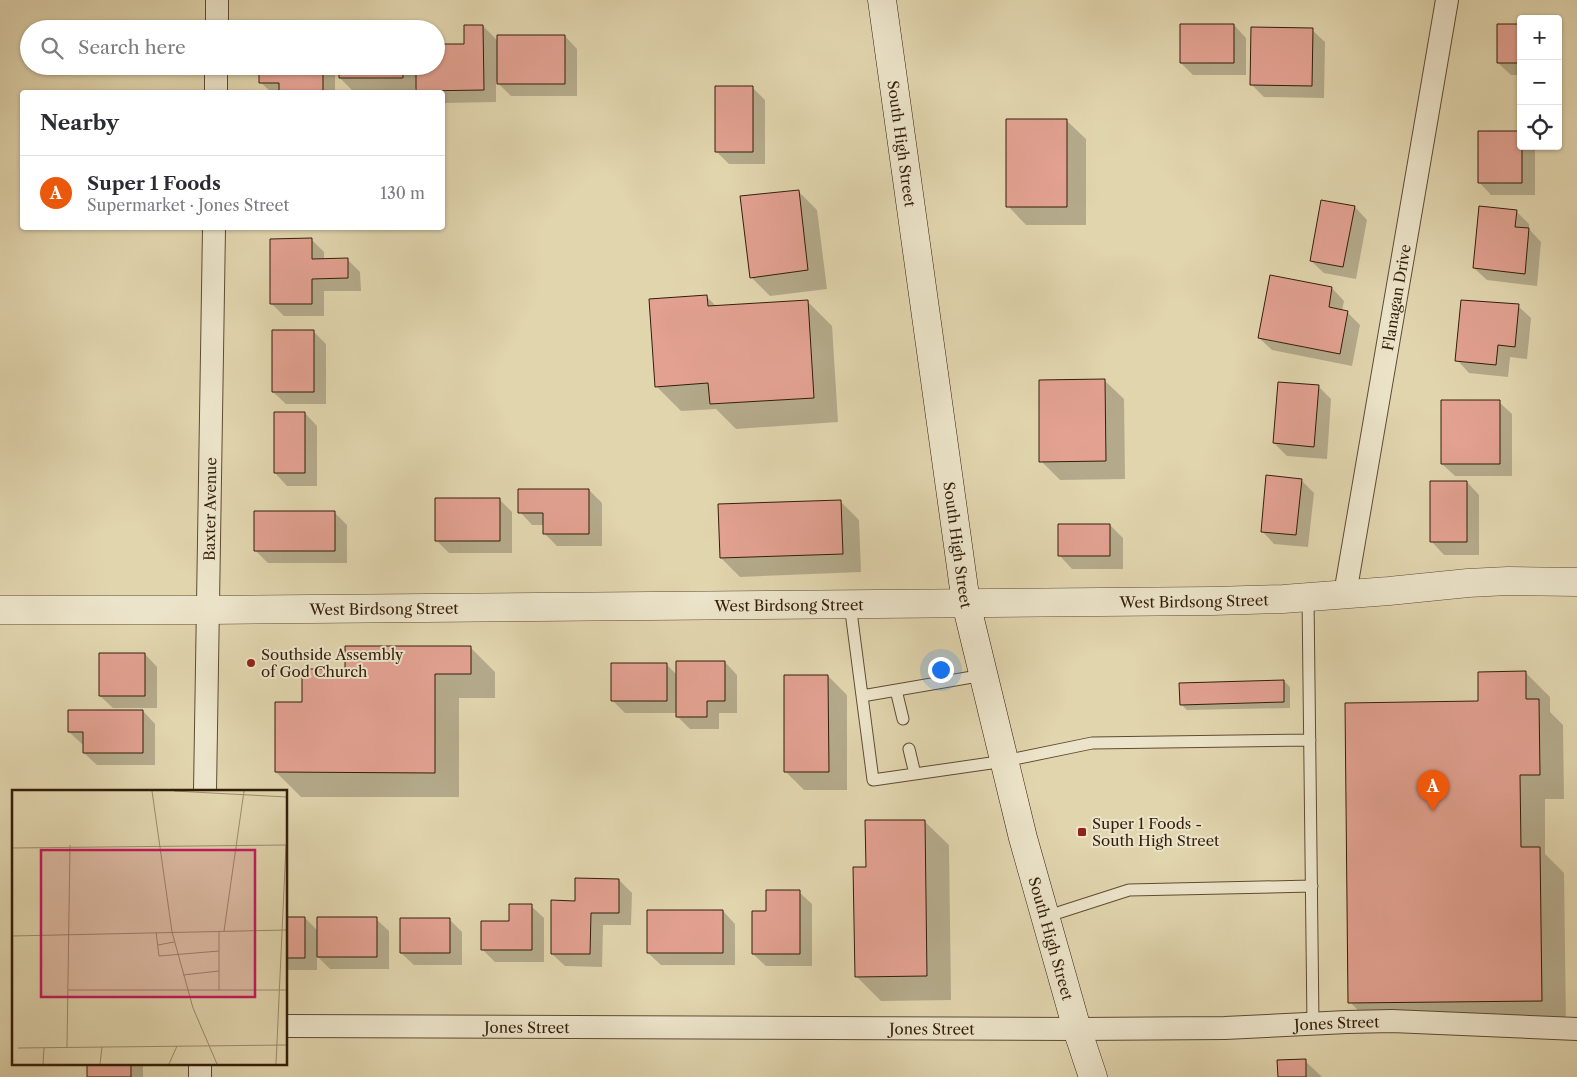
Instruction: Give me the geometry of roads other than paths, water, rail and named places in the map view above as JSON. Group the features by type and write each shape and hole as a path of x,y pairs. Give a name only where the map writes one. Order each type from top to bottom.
{"street":[{"path":"217,0 217,20"},
{"name":"South High Street","path":"882,0 966,604 1023,838 1077,1029 1093,1077"},
{"name":"Flanagan Drive","path":"1345,594 1447,0"},
{"path":"216,75 216,90"},
{"name":"Baxter Avenue","path":"205,790 214,230"},
{"name":"West Birdsong Street","path":"0,610 208,610 1213,601 1308,597 1468,583 1577,582"},
{"name":"Jones Street","path":"288,1026 1077,1029 1225,1028 1392,1021 1577,1030"},
{"path":"200,1064 200,1077"}],"lane":[{"path":"1308,597 1313,1024"},
{"path":"850,604 873,780 1005,761 1092,743 1310,740"},
{"path":"862,696 984,675"},
{"path":"896,690 902,719"},
{"path":"909,749 916,774"},
{"path":"1045,917 1129,890 1312,886"}],"place":[{"name":"Southside Assembly of God Church","path":"251,663"},
{"name":"Super 1 Foods","path":"1433,811"},
{"name":"Super 1 Foods - South High Street","path":"1082,832"}]}
